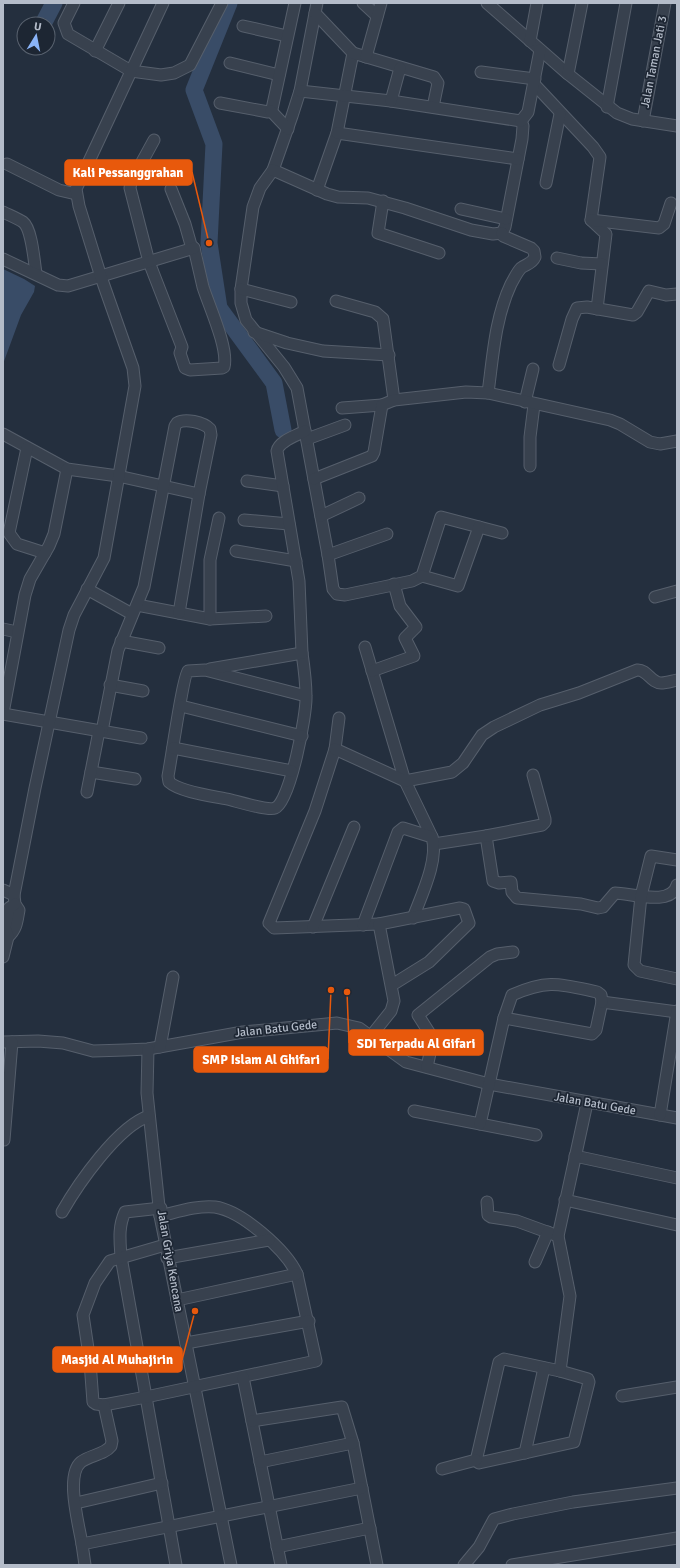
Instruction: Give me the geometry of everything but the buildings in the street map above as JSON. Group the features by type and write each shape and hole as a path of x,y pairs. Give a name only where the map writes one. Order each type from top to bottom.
{"street":[{"path":"74,3 64,20 65,30 95,51 131,71 161,75 174,73 190,65 222,3"},
{"path":"95,51 119,3"},
{"path":"15,900 49,722 69,630 74,615 104,558 118,476 133,403 135,379 133,368 76,194 77,185 105,131 163,3"},
{"path":"271,111 295,3"},
{"path":"364,3 377,16"},
{"path":"366,57 381,3"},
{"path":"530,41 537,3"},
{"path":"568,74 582,3"},
{"path":"607,107 626,3"},
{"name":"Jalan Taman Jati 3","path":"643,121 665,3"},
{"path":"489,4 607,107 625,117 677,126"},
{"path":"316,8 353,53 437,79 438,83 433,107"},
{"path":"316,8 300,91 288,129 273,170 260,188 253,207 241,288 243,313 254,332 294,381 321,516 333,589 337,594 345,595 416,580 422,576 441,516 502,533"},
{"path":"243,26 287,36"},
{"path":"521,121 528,112 540,50"},
{"path":"317,190 337,133 353,53"},
{"path":"230,63 278,75"},
{"path":"391,101 400,68"},
{"path":"481,72 534,81 560,114 593,147 600,157 591,220"},
{"path":"300,91 391,101 521,121"},
{"path":"220,103 268,112 271,111"},
{"path":"271,111 288,129"},
{"path":"546,183 560,114"},
{"path":"502,233 523,130 521,121"},
{"path":"337,133 518,159"},
{"path":"154,140 131,182 130,188 149,262 182,347 180,353 185,368 190,370 222,368 224,367 225,361 219,333 204,289 194,248 191,245 185,224 171,189"},
{"path":"7,164 59,190 76,194"},
{"path":"273,170 317,190 338,197 358,196 383,201 471,230 493,234 502,233"},
{"path":"383,201 378,233 439,253"},
{"path":"591,220 659,228 664,224 671,203"},
{"path":"461,209 506,219"},
{"path":"3,212 23,222 26,226 31,241 36,273"},
{"path":"591,220 605,232 597,309"},
{"path":"488,393 496,332 504,300 515,276 521,268 532,262 535,257 534,251 531,248 503,236 502,233"},
{"path":"3,259 36,273 58,285 68,286 102,277 194,248"},
{"path":"557,258 602,264"},
{"path":"241,288 291,302"},
{"path":"559,365 575,310 581,307 633,315 637,312 648,291 666,295 677,294"},
{"path":"336,301 375,312 381,316 384,322 394,400"},
{"path":"254,332 287,343 323,351 389,355"},
{"path":"530,466 529,403 533,368"},
{"path":"342,408 382,405 394,400 466,392 488,393 610,420 620,424 650,442 660,444 677,441"},
{"path":"314,479 372,456 382,405"},
{"path":"87,792 121,641 144,587 175,426 176,423 184,420 205,425 211,432 179,613"},
{"path":"302,653 205,670 192,670 186,674 168,776 169,782 173,785 272,809 279,806 281,802 302,736 306,696 296,561 277,451 278,446 284,442 304,435 345,425"},
{"path":"3,434 67,469 118,476 199,494"},
{"path":"27,448 9,533 17,544 45,553"},
{"path":"67,469 54,534 30,580 17,632 3,714 141,738"},
{"path":"247,482 283,486"},
{"path":"321,516 359,498"},
{"path":"210,619 210,560 219,518"},
{"path":"244,520 289,524"},
{"path":"422,576 458,586 479,527"},
{"path":"328,555 386,534"},
{"path":"236,551 296,561"},
{"path":"372,672 414,656 405,638 416,627 400,606 394,584"},
{"path":"87,589 135,610 179,613 210,619 266,616"},
{"path":"655,597 677,591"},
{"path":"3,629 17,632"},
{"path":"121,641 159,648"},
{"path":"365,647 405,781 433,840 431,867 413,918"},
{"path":"205,670 306,696"},
{"path":"335,749 405,781 452,772 462,763 487,732 540,705 579,693 637,670 642,671 656,682 660,683 677,680"},
{"path":"110,685 143,692"},
{"path":"181,706 302,736"},
{"path":"340,718 335,749 315,811 269,920 270,926 274,928 379,924 461,908 464,909 469,923 429,962 392,985"},
{"path":"173,748 292,771"},
{"path":"91,772 135,779"},
{"path":"363,925 398,832 407,828 433,840 486,836 545,822 544,811 533,775"},
{"path":"313,927 354,827"},
{"path":"486,836 494,881 499,883 511,882 512,892 517,898 581,904 598,908 603,907 615,893 662,898 674,891 677,886"},
{"path":"677,860 651,856 641,896 634,965 640,971 677,979"},
{"path":"3,890 15,900 19,910 16,930 8,937 3,957"},
{"path":"371,1036 393,1006 392,985 379,924"},
{"path":"427,1067 432,1037 418,1015 490,957 497,954 513,952"},
{"path":"160,1047 173,977"},
{"path":"480,1124 504,1018 512,995 545,984 557,983 597,992 601,995 602,1002 596,1030 592,1034 504,1018"},
{"path":"602,1002 677,1011 674,1048 660,1115"},
{"name":"Jalan Batu Gede","path":"7,1042 38,1041 63,1043 99,1052 148,1049 243,1032 328,1023 353,1026 371,1036 398,1057 427,1067 489,1084 587,1103 677,1118"},
{"path":"4,1140 7,1042"},
{"name":"Jalan Griya Kencana","path":"148,1049 149,1116 167,1258 186,1343 230,1565"},
{"path":"535,1262 553,1234 565,1200 587,1103"},
{"path":"414,1111 536,1135"},
{"path":"62,1212 83,1178 129,1126 139,1119 149,1116"},
{"path":"575,1156 677,1178"},
{"path":"565,1200 677,1225"},
{"path":"487,1202 489,1216 517,1221 553,1234"},
{"path":"165,1245 121,1257 110,1262 95,1283 83,1315 90,1362 93,1402 99,1405 104,1405 146,1397 195,1387 316,1361 309,1321 297,1274 291,1264 269,1240 242,1219 215,1207 160,1212 124,1212 121,1220 119,1235 121,1257 146,1397 162,1483 176,1565"},
{"path":"553,1234 570,1296 560,1371"},
{"path":"167,1258 269,1240"},
{"path":"177,1300 297,1274"},
{"path":"186,1343 309,1321"},
{"path":"442,1469 476,1460 479,1463 572,1443 575,1441 589,1381 587,1378 504,1359 500,1361 476,1460"},
{"path":"525,1453 544,1368"},
{"path":"243,1377 281,1565"},
{"path":"622,1396 677,1387"},
{"path":"85,1565 76,1503 74,1477 77,1466 82,1461 109,1450 112,1444 104,1405"},
{"path":"252,1421 341,1407 353,1443 377,1565"},
{"path":"260,1462 353,1443"},
{"path":"76,1503 162,1483"},
{"path":"82,1544 362,1488"},
{"path":"464,1565 479,1547 494,1519 573,1502 677,1488"},
{"path":"277,1547 370,1528"},
{"path":"512,1565 677,1538"}],"water":[{"path":"3,269 35,286 34,292 21,315 3,364"}],"waterway":[{"path":"47,16 54,3"},
{"path":"229,3 194,90 214,144 209,243 219,308 274,383 283,430"}],"place":[{"name":"Kali Pessanggrahan","path":"209,243"},
{"name":"SMP Islam Al Ghifari","path":"331,990"},
{"name":"SDI Terpadu Al Gifari","path":"347,992"},
{"name":"Masjid Al Muhajirin","path":"195,1311"}]}
